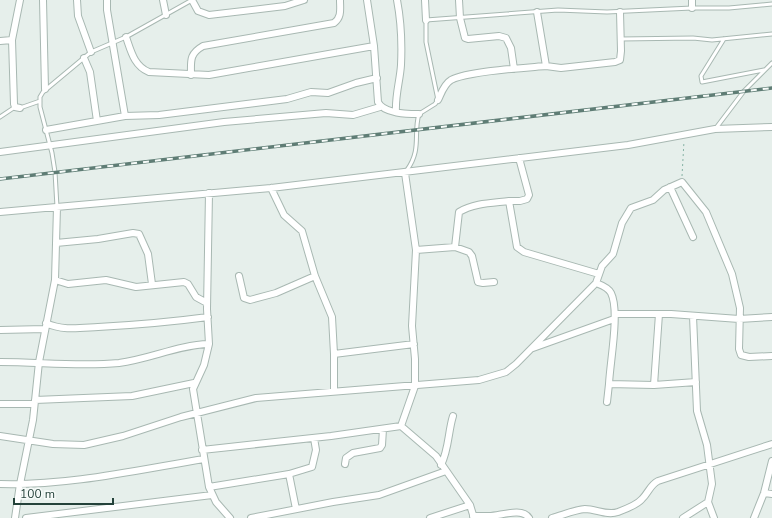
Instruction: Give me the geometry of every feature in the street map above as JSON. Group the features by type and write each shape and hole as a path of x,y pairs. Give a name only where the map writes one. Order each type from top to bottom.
{"street":[{"path":"18,108 12,40 20,0"},
{"path":"43,0 45,90"},
{"path":"77,0 78,16 91,52"},
{"path":"107,0 112,43 125,116"},
{"path":"163,0 166,15"},
{"path":"192,0 198,11 209,15 285,6 304,0"},
{"path":"191,75 192,56 194,52 203,46 334,23 338,20 340,13 340,0"},
{"path":"367,0 374,46 378,102 380,107"},
{"path":"396,112 396,98 400,75 401,55 400,16 397,0"},
{"path":"424,0 426,20"},
{"path":"459,0 462,32 468,40 499,36 506,38 511,48 514,69"},
{"path":"692,0 692,8"},
{"path":"537,12 546,66"},
{"path":"438,100 447,83 451,80 514,69 546,66 561,68 618,62 621,56 620,12"},
{"path":"126,37 136,61 143,70 149,72 191,75 209,75 374,46"},
{"path":"0,41 12,40"},
{"path":"84,58 90,72 97,121"},
{"path":"46,130 125,116 159,115 280,100 311,92 328,93 356,83 377,78"},
{"path":"0,152 164,129 265,118 326,113 353,114 380,107 396,112 420,114"},
{"path":"0,212 271,188 628,146 715,129 772,127"},
{"path":"455,247 459,212 466,208 488,203 520,201 527,199 528,195 519,158"},
{"path":"401,426 415,386 412,326 416,250 405,173"},
{"path":"0,436 28,439 53,444 84,445 123,436 196,413 266,396 479,380 506,372 531,349 596,283 602,266 613,254 622,223 631,208 653,200 670,187 682,182 706,212 732,274 738,294 741,356 772,356"},
{"path":"670,187 693,237"},
{"path":"271,188 284,215 302,231 315,276 332,317 334,392"},
{"path":"209,193 207,303 209,344 204,365 192,389 209,487 216,502 230,518"},
{"path":"509,201 517,247 524,252 599,274"},
{"path":"15,518 35,402 39,362 55,280 57,207"},
{"path":"56,243 98,239 133,233 139,234 148,254 152,284"},
{"path":"416,250 455,247 469,252 472,256 478,282 494,282"},
{"path":"239,276 244,298 250,300 276,293 315,276"},
{"path":"55,280 68,284 106,280 136,287 152,284 186,282 196,297 207,303"},
{"path":"596,283 607,288 611,293 614,317 607,402"},
{"path":"531,349 614,317 659,314 739,319 772,317"},
{"path":"654,384 659,314"},
{"path":"693,316 698,416 707,445 710,464 712,484 708,502 714,518"},
{"path":"0,330 46,326 78,328 136,325 208,317"},
{"path":"0,362 39,362 66,365 117,363 149,357 188,346 209,344"},
{"path":"334,354 414,344"},
{"path":"609,384 696,382"},
{"path":"0,404 132,396 194,383"},
{"path":"441,465 448,446 449,430 453,416"},
{"path":"202,450 314,438 401,426 429,449 470,505 474,517 516,513 524,514 529,518"},
{"path":"345,464 346,458 353,453 380,448 383,443 383,429"},
{"path":"209,487 289,474 312,467 316,450 314,438"},
{"path":"552,518 580,510 592,510 609,514 617,512 642,499 653,484 658,481 772,444"},
{"path":"0,484 20,484 105,476 204,459"},
{"path":"754,518 764,493 772,461"},
{"path":"251,518 379,495 446,471"},
{"path":"289,474 296,509"},
{"path":"764,493 772,494"},
{"path":"26,518 212,495"},
{"path":"684,518 708,502"},
{"path":"432,518 470,505"},
{"path":"617,512 623,518"}],"lane":[{"path":"57,207 55,172 40,101 45,90 91,52 126,37 192,0"},
{"path":"405,173 413,162 417,146 420,114 435,104 438,100 426,42 426,20 537,12 620,12 692,8 728,8 772,4"},
{"path":"621,39 724,39 772,34"},
{"path":"724,39 701,76 702,82 764,70"},
{"path":"715,129 744,91 772,63"},
{"path":"0,117 18,108 40,101"}],"path":[{"path":"682,182 684,134"}],"railway":[{"path":"0,179 772,88"}]}
